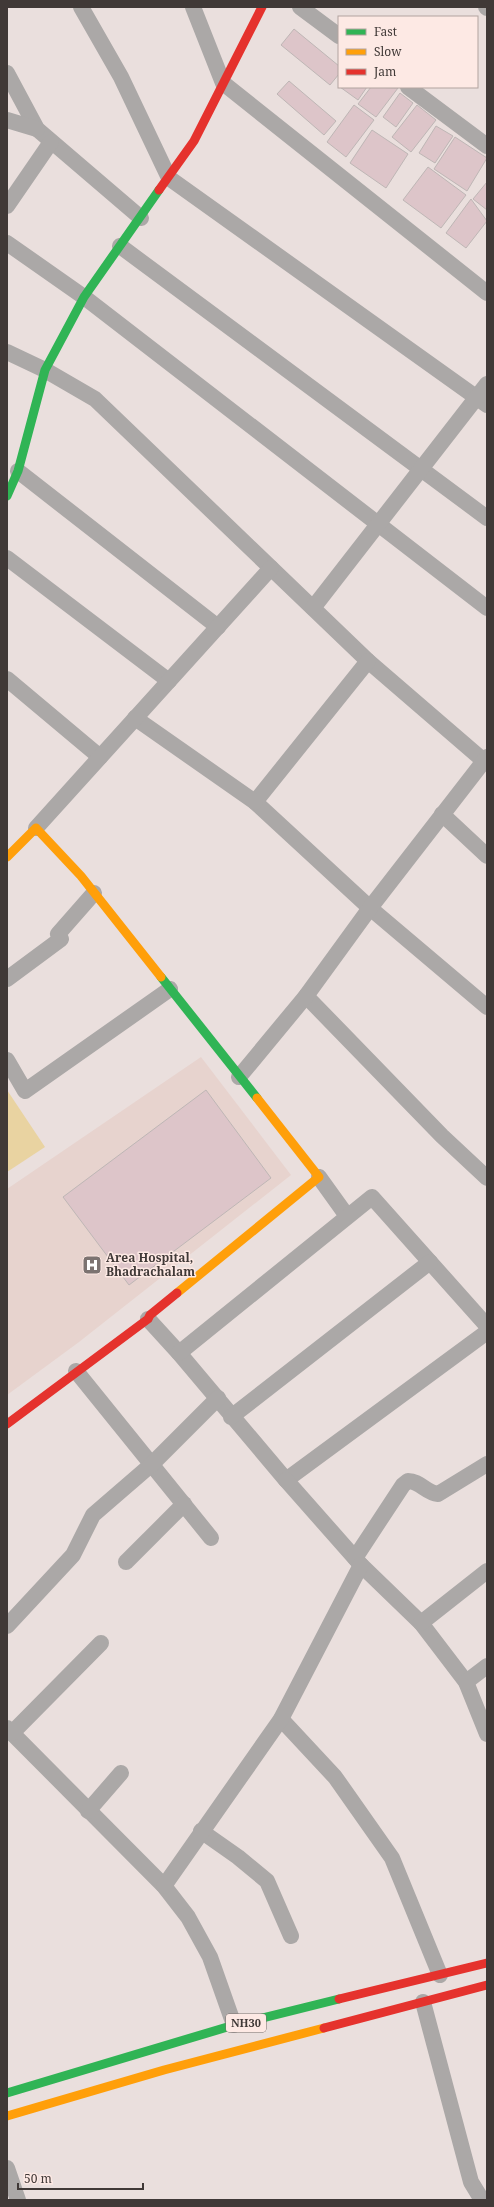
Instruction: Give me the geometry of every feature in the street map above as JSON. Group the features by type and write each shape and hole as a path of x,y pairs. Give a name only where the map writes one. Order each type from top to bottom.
{"main road":[{"path":"7,496 44,370 84,297 194,141 262,7"},
{"path":"7,857 36,828 81,876 319,1177 150,1315 148,1319 76,1371 7,1424"},
{"name":"NH30","path":"7,2093 234,2026 487,1963"},
{"name":"NH30","path":"7,2116 164,2070 487,1985"}],"street":[{"path":"82,7 121,77 169,178 482,401"},
{"path":"193,7 223,84 487,293"},
{"path":"300,7 338,35"},
{"path":"7,73 37,129 141,218"},
{"path":"409,88 487,146"},
{"path":"7,120 37,129"},
{"path":"7,206 51,142"},
{"path":"7,243 84,297 487,608"},
{"path":"120,246 487,518"},
{"path":"7,352 44,370 95,399 368,661 485,759 370,908 306,996 239,1077"},
{"path":"313,608 421,469 482,401 487,384"},
{"path":"13,476 218,627"},
{"path":"7,558 169,681"},
{"path":"36,828 271,568"},
{"path":"255,802 368,661"},
{"path":"7,679 100,757"},
{"path":"135,718 255,802 370,908 487,1007"},
{"path":"442,814 487,856"},
{"path":"7,979 61,939 58,934 94,893"},
{"path":"7,1060 25,1092 170,989"},
{"path":"306,996 442,1136 487,1178"},
{"path":"319,1177 347,1216"},
{"path":"179,1353 372,1197 487,1326"},
{"path":"231,1417 430,1262"},
{"path":"148,1319 218,1398 231,1417 358,1562 421,1623 466,1682 487,1734"},
{"path":"286,1480 487,1332"},
{"path":"76,1371 211,1538"},
{"path":"7,1626 73,1555 93,1515 152,1464 218,1398"},
{"path":"164,1886 201,1831 281,1719 358,1562 403,1485 408,1480 414,1481 434,1494 438,1494 487,1464"},
{"path":"126,1562 184,1504"},
{"path":"421,1623 487,1571"},
{"path":"101,1643 10,1731 164,1886 188,1917 210,1957 234,2026"},
{"path":"466,1682 487,1666"},
{"path":"281,1719 335,1777 392,1858 440,1975"},
{"path":"88,1811 122,1772"},
{"path":"201,1831 238,1857 267,1881 291,1936"},
{"path":"423,2002 471,2182 482,2200"},
{"path":"7,2168 18,2200"}],"shaded area":[{"name":"Area Hospital, Bhadrachalam","path":"201,1057 291,1175 79,1342 7,1395 7,1189"},
{"path":"7,1090 45,1147 7,1172"}],"building":[{"path":"294,29 338,65 338,75 330,85 281,45"},
{"path":"289,81 336,121 324,135 277,94"},
{"path":"341,88 366,88 358,100"},
{"path":"370,88 398,88 376,117 358,104"},
{"path":"400,93 413,103 396,127 383,117"},
{"path":"354,105 374,120 346,157 327,142"},
{"path":"417,105 436,120 411,152 392,137"},
{"path":"436,126 453,136 435,163 419,153"},
{"path":"372,130 408,154 386,188 350,163"},
{"path":"455,137 487,158 467,191 434,169"},
{"path":"428,167 466,195 441,228 403,200"},
{"path":"487,182 487,210 473,199"},
{"path":"471,199 487,221 466,248 446,233"},
{"path":"206,1090 271,1178 129,1285 63,1197"}],"traffic: fast":[{"path":"7,496 18,471 45,370 84,297 159,190"},
{"path":"161,977 257,1098"},
{"path":"7,2093 234,2025 339,1999"}],"traffic: slow":[{"path":"7,857 36,828 81,876 161,977"},
{"path":"177,1293 319,1177 257,1098"},
{"path":"7,2116 164,2070 324,2028"}],"traffic: jam":[{"path":"159,190 194,141 262,7"},
{"path":"7,1424 148,1319 150,1315 177,1293"},
{"path":"339,1999 487,1963"},
{"path":"324,2028 487,1985"}],"place":[{"name":"Area Hospital, Bhadrachalam","path":"92,1265"}]}
